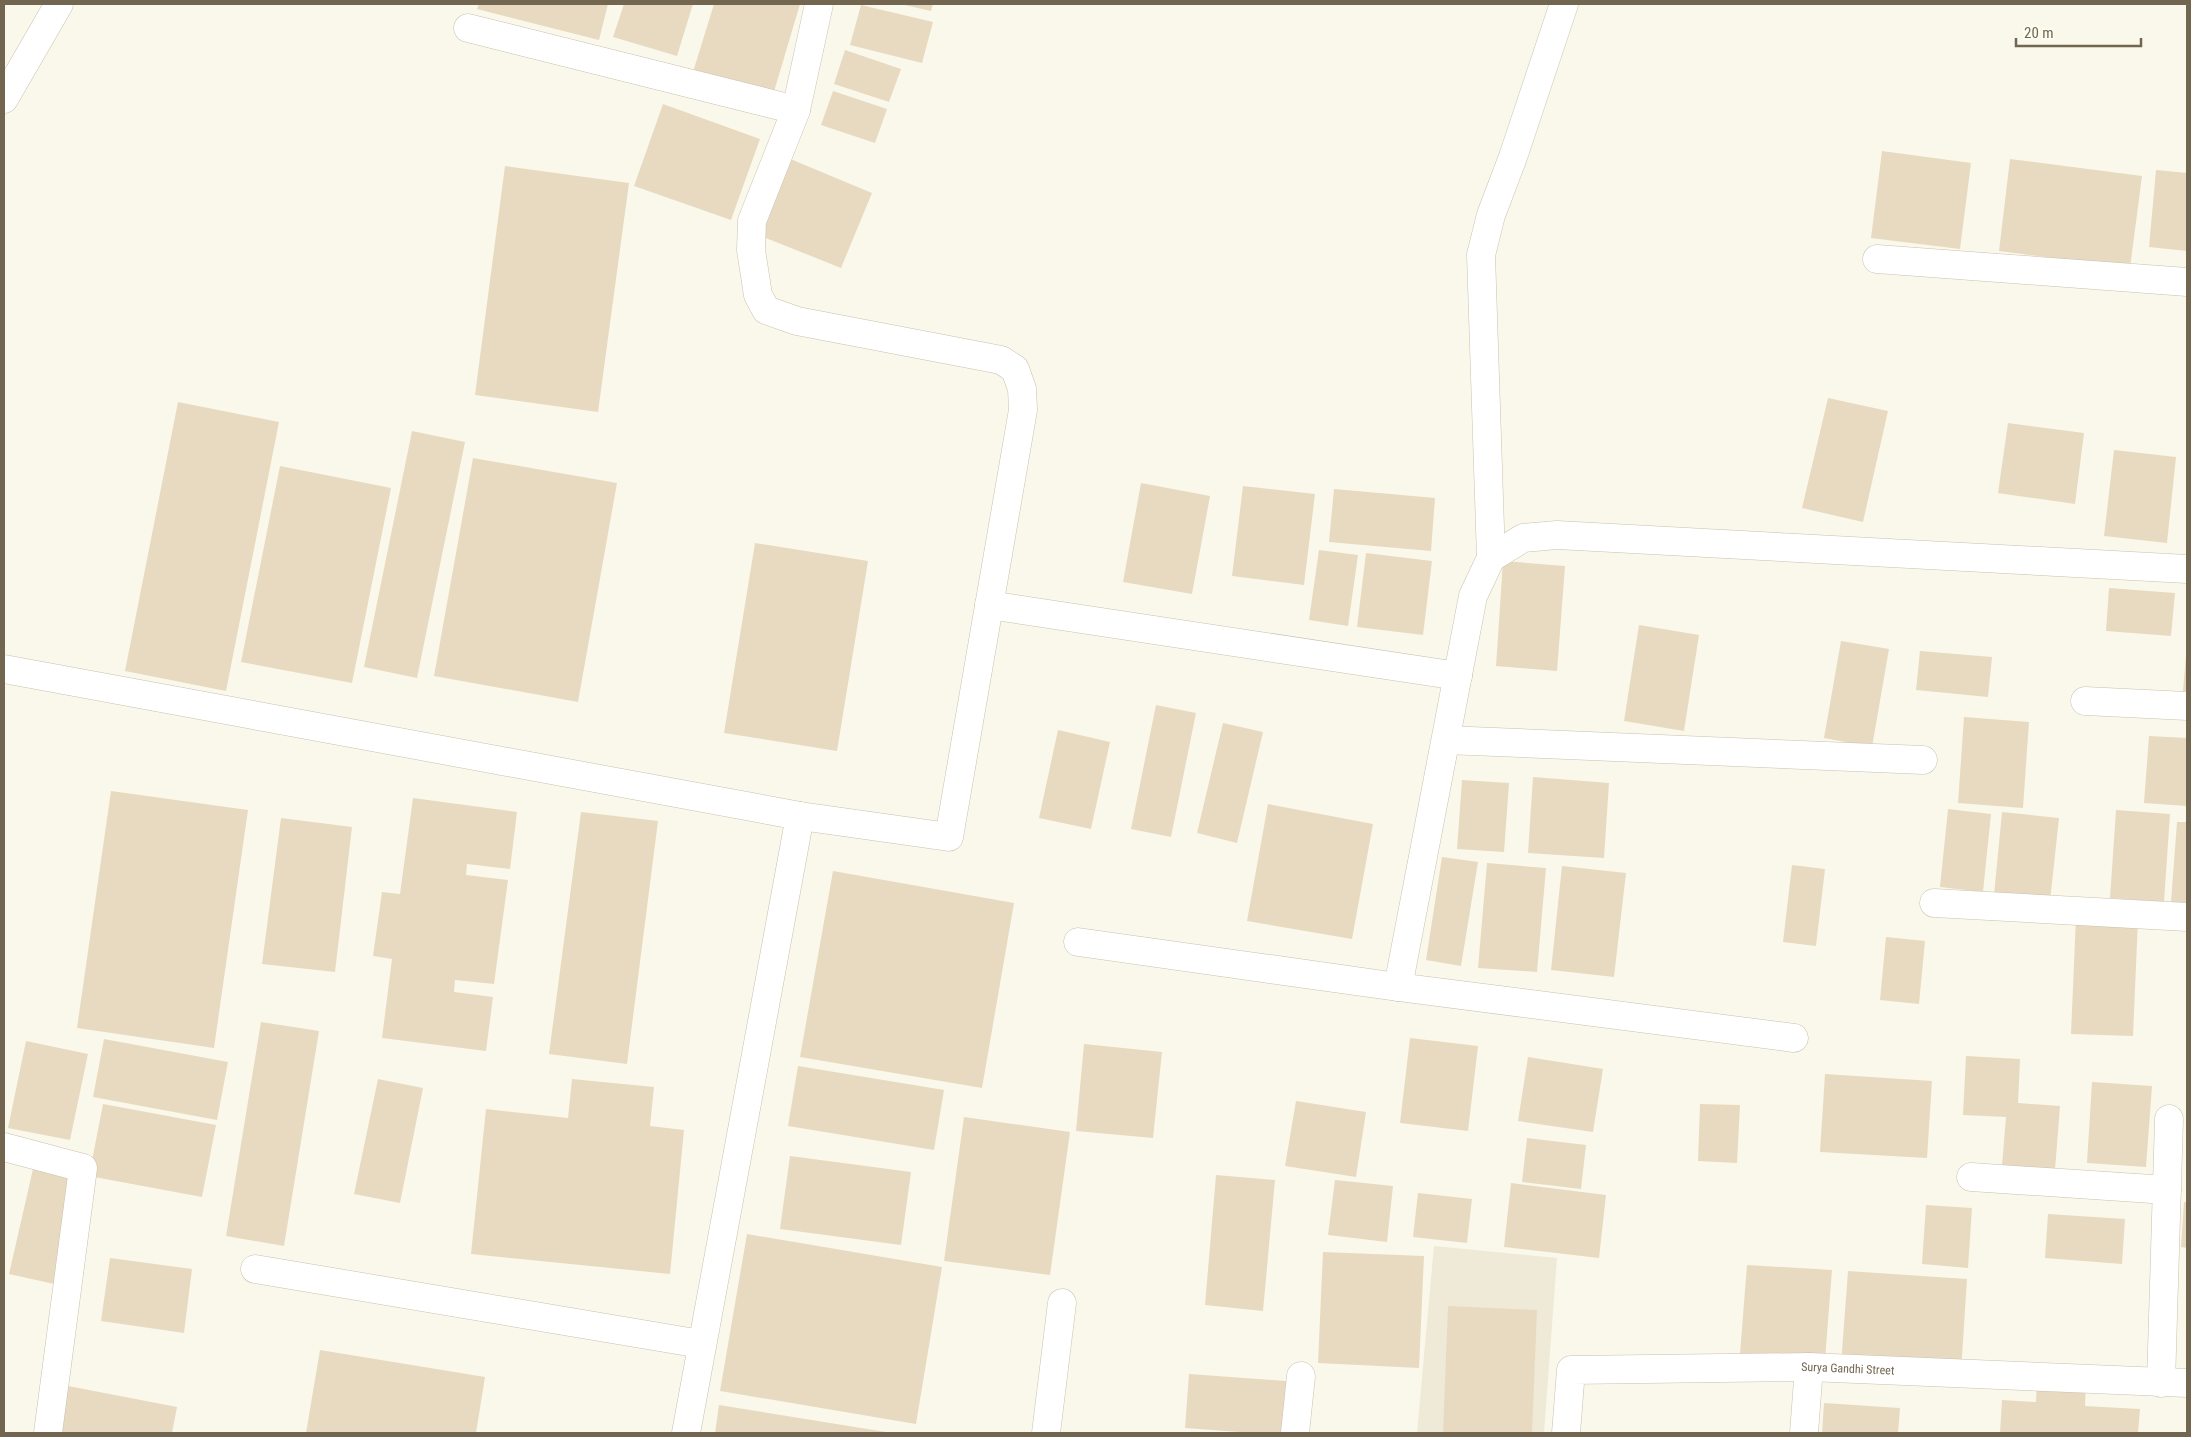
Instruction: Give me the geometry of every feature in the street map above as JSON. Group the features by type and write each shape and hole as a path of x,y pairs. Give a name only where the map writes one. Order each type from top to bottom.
{"street":[{"path":"4,99 59,4"},
{"path":"4,669 800,816 949,837 1023,410 1022,389 1015,369 1001,360 797,321 766,310 758,295 751,250 752,221 796,110 819,4"},
{"path":"1398,987 1472,596 1491,558 1482,255 1491,215 1513,157 1564,4"},
{"path":"468,28 796,110"},
{"path":"1877,259 2187,282"},
{"path":"1491,558 1523,538 1557,535 2187,569"},
{"path":"989,605 1458,676"},
{"path":"2085,701 2187,706"},
{"path":"1446,740 1923,760"},
{"path":"686,1433 800,816"},
{"path":"1934,903 2187,917"},
{"path":"1078,942 1398,987 1794,1038"},
{"path":"2169,1119 2167,1190 2174,1383"},
{"path":"4,1147 83,1168 48,1433"},
{"path":"1971,1177 2167,1190"},
{"path":"255,1269 701,1344"},
{"path":"1046,1433 1062,1303"},
{"path":"1804,1433 1809,1367"},
{"name":"Surya Gandhi Street","path":"1566,1433 1571,1370 1809,1367 2174,1383"},
{"path":"1295,1433 1301,1376"}],"shaded area":[{"path":"1434,1246 1557,1258 1544,1433 1417,1433"}],"building":[{"path":"479,4 608,4 599,40 477,9"},
{"path":"624,4 693,4 677,56 613,37"},
{"path":"714,4 800,4 773,95 693,72"},
{"path":"900,4 933,4 931,11"},
{"path":"861,5 933,22 922,63 850,45"},
{"path":"845,50 901,69 889,102 834,84"},
{"path":"833,91 887,109 875,143 821,125"},
{"path":"663,104 760,139 731,220 634,186"},
{"path":"1882,151 1971,163 1960,249 1871,238"},
{"path":"788,158 872,193 841,268 756,234"},
{"path":"2010,159 2142,176 2130,268 1999,251"},
{"path":"505,166 629,183 598,412 475,395"},
{"path":"2156,170 2187,173 2187,251 2149,247"},
{"path":"1828,398 1888,411 1863,522 1802,508"},
{"path":"178,402 279,422 226,691 125,671"},
{"path":"2008,423 2084,433 2075,504 1998,493"},
{"path":"412,431 465,442 417,678 364,667"},
{"path":"2114,450 2176,457 2167,543 2104,536"},
{"path":"473,458 617,483 578,702 434,676"},
{"path":"280,466 391,488 352,683 241,662"},
{"path":"1141,483 1210,496 1192,594 1123,582"},
{"path":"1243,486 1315,494 1304,585 1232,576"},
{"path":"1334,489 1435,498 1431,551 1329,542"},
{"path":"755,543 868,561 837,751 724,733"},
{"path":"1319,550 1358,555 1348,626 1309,620"},
{"path":"1366,553 1432,561 1423,635 1357,627"},
{"path":"1503,561 1565,566 1557,671 1496,666"},
{"path":"2109,588 2175,593 2171,636 2106,631"},
{"path":"1639,625 1699,635 1684,731 1624,721"},
{"path":"1841,641 1889,649 1872,747 1824,738"},
{"path":"1920,651 1992,657 1988,697 1916,690"},
{"path":"2186,655 2187,691 2183,691"},
{"path":"1156,705 1196,713 1171,837 1131,829"},
{"path":"1964,717 2029,722 2023,808 1958,803"},
{"path":"1223,723 1263,732 1237,843 1197,833"},
{"path":"1058,730 1110,742 1091,829 1039,818"},
{"path":"2149,736 2187,738 2187,806 2144,803"},
{"path":"1533,777 1609,783 1604,858 1528,853"},
{"path":"1462,780 1509,783 1504,852 1457,849"},
{"path":"111,791 248,810 214,1048 77,1028"},
{"path":"413,798 517,812 510,869 467,864 466,875 508,880 494,984 455,980 454,992 493,997 486,1051 382,1038 392,959 373,956 382,892 400,894"},
{"path":"1268,804 1373,824 1352,939 1247,921"},
{"path":"1948,809 1991,814 1983,892 1940,887"},
{"path":"2116,810 2170,814 2164,902 2110,898"},
{"path":"581,812 658,821 627,1064 549,1054"},
{"path":"2002,812 2059,818 2050,901 1994,895"},
{"path":"281,818 352,827 335,972 262,964"},
{"path":"2177,822 2187,822 2187,903 2171,902"},
{"path":"1442,857 1478,862 1461,966 1426,960"},
{"path":"1487,863 1546,868 1537,972 1478,968"},
{"path":"1792,865 1825,869 1816,946 1783,942"},
{"path":"1562,866 1626,873 1614,977 1551,970"},
{"path":"833,871 1014,903 982,1088 800,1057"},
{"path":"2076,917 2138,919 2133,1036 2071,1034"},
{"path":"1886,937 1925,941 1919,1004 1880,1000"},
{"path":"261,1022 319,1031 284,1246 226,1236"},
{"path":"1410,1038 1478,1046 1468,1131 1400,1123"},
{"path":"104,1039 228,1062 217,1120 93,1097"},
{"path":"26,1041 88,1054 70,1140 8,1128"},
{"path":"1084,1044 1162,1052 1153,1138 1076,1131"},
{"path":"1966,1056 2020,1059 2018,1103 2060,1106 2055,1170 2002,1166 2006,1117 1963,1115"},
{"path":"1528,1057 1603,1069 1593,1132 1518,1121"},
{"path":"798,1066 944,1090 934,1150 788,1126"},
{"path":"1825,1074 1932,1081 1927,1158 1820,1152"},
{"path":"378,1079 423,1088 400,1203 354,1194"},
{"path":"572,1079 654,1087 650,1126 684,1130 670,1274 471,1254 486,1109 568,1118"},
{"path":"2092,1082 2152,1086 2146,1167 2087,1163"},
{"path":"1296,1101 1366,1112 1356,1177 1285,1166"},
{"path":"103,1104 216,1125 202,1197 89,1176"},
{"path":"1700,1104 1740,1105 1737,1163 1698,1161"},
{"path":"964,1117 1070,1132 1050,1275 944,1261"},
{"path":"1527,1138 1586,1145 1581,1189 1522,1182"},
{"path":"790,1156 911,1172 901,1245 780,1229"},
{"path":"33,1169 78,1179 54,1284 9,1274"},
{"path":"1216,1175 1275,1180 1263,1311 1205,1305"},
{"path":"1335,1180 1393,1186 1387,1242 1328,1235"},
{"path":"1511,1183 1606,1195 1599,1258 1504,1247"},
{"path":"1418,1193 1472,1199 1467,1243 1413,1237"},
{"path":"2184,1202 2187,1202 2187,1248 2181,1247"},
{"path":"1926,1205 1972,1208 1968,1268 1922,1264"},
{"path":"2048,1214 2125,1219 2122,1264 2045,1258"},
{"path":"747,1234 942,1267 916,1424 720,1391"},
{"path":"1323,1252 1424,1256 1419,1368 1318,1363"},
{"path":"110,1258 192,1269 184,1333 101,1321"},
{"path":"1747,1265 1832,1270 1825,1360 1740,1354"},
{"path":"1848,1271 1967,1279 1961,1372 1841,1364"},
{"path":"1448,1306 1537,1310 1532,1433 1443,1433"},
{"path":"320,1350 485,1377 476,1433 306,1433"},
{"path":"1189,1374 1286,1381 1282,1433 1185,1428"},
{"path":"2037,1379 2086,1382 2085,1406 2140,1409 2138,1433 2000,1433 2002,1400 2036,1402"},
{"path":"63,1385 177,1407 172,1433 54,1433"},
{"path":"1824,1403 1900,1408 1898,1433 1822,1433"},
{"path":"719,1405 886,1432 886,1433 715,1433"}]}
